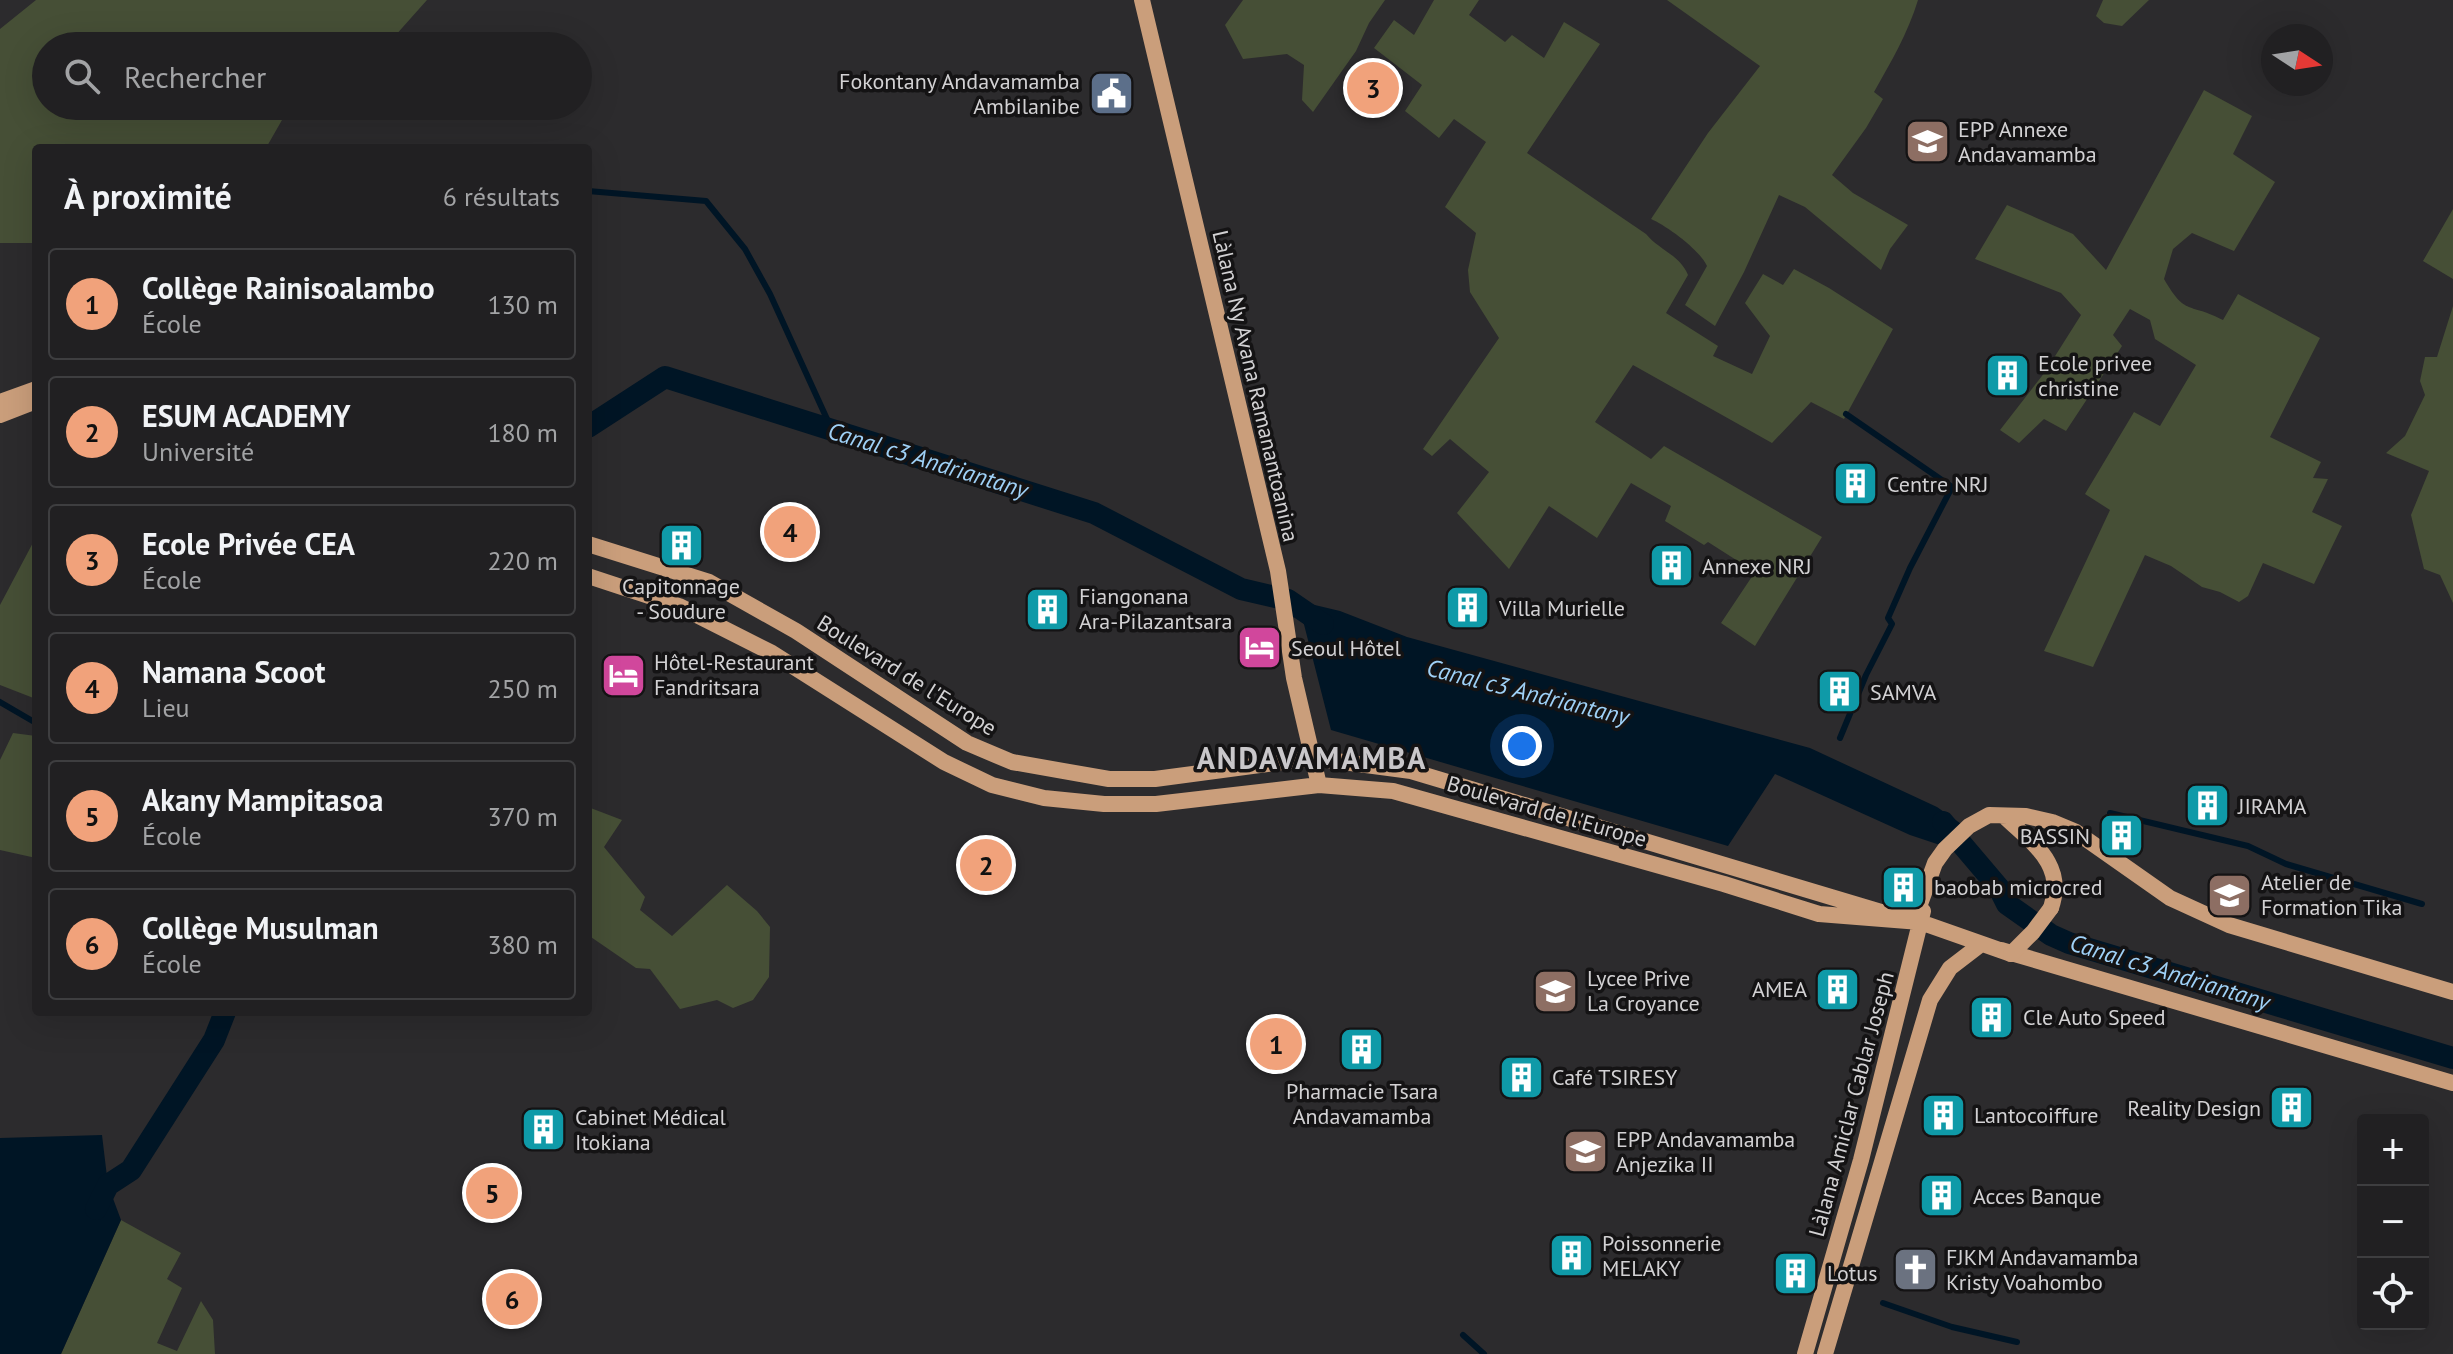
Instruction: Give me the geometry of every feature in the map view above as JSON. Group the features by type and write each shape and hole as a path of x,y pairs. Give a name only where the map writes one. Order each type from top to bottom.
{"street":[{"name":"Làlana Ny Avana Ramanantoanina","path":"1142,0 1283,600 1294,678 1319,785"},
{"path":"0,402 32,390"},
{"path":"0,415 32,403"},
{"name":"Boulevard de l'Europe","path":"592,545 709,582 796,631 967,743 1012,762 1109,779 1155,779 1313,758 1411,771 1881,912 1899,912 1920,904 1935,863"},
{"name":"Boulevard de l'Europe","path":"592,577 679,606 772,653 944,762 992,785 1044,798 1104,804 1156,804 1319,785 1393,791 1724,884 1819,914 1920,922"},
{"path":"1980,945 2011,954 2051,908 2056,894 2056,878 2050,861 1996,815"},
{"path":"1935,863 1969,826 1996,815 2026,816 2052,822 2076,832 2170,898 2229,925 2453,992"},
{"name":"Làlana Amiclar Cablar Joseph","path":"1805,1354 1861,1160 1935,863"},
{"path":"1920,922 1980,945 2453,1083"},
{"name":"Làlana Amiclar Cablar Joseph","path":"1825,1354 1930,1000 1950,968 1980,945"}],"green space":[{"path":"36,0 427,0 398,32 32,32 32,120 282,120 268,144 32,144 32,243 0,243 0,29"},
{"path":"1243,0 1385,0 1369,23 1356,51 1313,112 1302,100 1304,65 1287,54 1243,59 1225,25"},
{"path":"1434,0 1479,0 1469,15 1505,42 1512,35 1544,58 1564,22 1600,44 1527,153 1646,234 1680,262 1688,275 1666,313 1718,346 1713,356 1752,374 1770,336 1745,303 1763,274 1783,285 1794,269 1893,329 1844,419 1811,402 1772,443 1633,365 1595,422 1651,459 1664,446 1822,537 1755,646 1721,623 1755,572 1708,542 1704,545 1665,521 1671,506 1631,483 1597,538 1549,506 1509,569 1457,513 1489,472 1450,439 1432,456 1423,449 1499,338 1470,292 1468,270 1476,233 1445,207 1486,142 1454,119 1439,138 1405,111 1422,85 1374,48 1394,20 1414,35"},
{"path":"1667,0 1918,0 1904,36 1874,92 1883,99 1832,175 1853,193 1908,225 1890,249 1881,270 1805,207 1779,195 1715,326 1685,305 1707,266 1682,239 1651,219 1708,133 1760,66"},
{"path":"2103,0 2149,0 2122,26 2104,23 2096,16"},
{"path":"2204,90 2252,116 2233,154 2275,182 2234,251 2192,233 2173,249 2164,279 2183,304 2223,320 2238,294 2320,338 2270,437 2321,462 2313,478 2328,479 2312,512 2342,526 2314,584 2263,563 2248,596 2239,602 2202,587 2171,566 2145,555 2093,667 2044,651 2110,510 2085,494 2134,412 2160,426 2196,365 2155,339 2150,320 2130,309 2113,335 2122,346 2066,431 2044,419 2019,443 2000,430 2045,372 2081,315 2061,293 1975,259 2007,205 2073,234 2106,270"},
{"path":"2453,209 2453,279 2423,261"},
{"path":"2453,306 2453,603 2440,575 2424,569 2411,515 2429,471 2386,453 2405,436 2425,395 2420,381 2425,357 2437,357"},
{"path":"32,545 32,697 0,685 0,605"},
{"path":"13,733 32,735 32,857 0,850 0,760"},
{"path":"592,809 622,820 604,847 645,897 640,910 672,936 727,885 770,927 769,977 753,1000 733,1008 717,1000 680,1009 650,969 636,968 592,938"},
{"path":"121,1220 181,1253 167,1279 182,1288 157,1343 177,1351 201,1301 213,1320 215,1354 61,1354"}],"water":[{"path":"1298,601 1340,611 1407,637 1810,748 1937,807 1967,828 1943,846 1910,835 1775,774 1728,846 1331,730"},
{"path":"102,1135 108,1185 121,1220 61,1354 0,1354 0,1138"}],"waterway":[{"path":"592,191 706,201 745,249 770,294 832,430"},
{"name":"Canal c3 Andriantany","path":"592,424 665,377 1094,513 1241,589 1288,600 1323,624"},
{"path":"1840,738 1866,675 1892,624 1888,618 1910,568 1952,487 1846,414"},
{"path":"0,702 32,721"},
{"path":"2110,813 2248,846 2286,864 2422,904"},
{"name":"Canal c3 Andriantany","path":"1943,822 1999,888 2007,904 2051,935 2453,1058"},
{"name":"Canal c3 Andriantany","path":"96,1209 108,1185 131,1170 214,1040 223,1016"},
{"path":"1883,1303 1952,1327 2017,1342"},
{"path":"1463,1335 1484,1354"}],"place":[{"name":"Ecole Privée CEA","path":"1373,88"},
{"name":"Fokontany Andavamamba Ambilanibe","path":"1111,94"},
{"name":"EPP Annexe Andavamamba","path":"1927,142"},
{"name":"Ecole privee christine","path":"2007,376"},
{"name":"Centre NRJ","path":"1856,484"},
{"name":"Namana Scoot","path":"790,532"},
{"name":"Capitonnage - Soudure","path":"681,545"},
{"name":"Annexe NRJ","path":"1671,566"},
{"name":"Villa Murielle","path":"1468,608"},
{"name":"Fiangonana Ara-Pilazantsara","path":"1048,609"},
{"name":"Seoul Hôtel","path":"1260,648"},
{"name":"Hôtel-Restaurant Fandritsara","path":"623,675"},
{"name":"SAMVA","path":"1839,692"},
{"name":"JIRAMA","path":"2207,806"},
{"name":"BASSIN","path":"2121,836"},
{"name":"ESUM ACADEMY","path":"986,865"},
{"name":"baobab microcred","path":"1903,887"},
{"name":"Atelier de Formation Tika","path":"2230,895"},
{"name":"AMEA","path":"1838,989"},
{"name":"Lycee Prive La Croyance","path":"1556,991"},
{"name":"Cle Auto Speed","path":"1992,1017"},
{"name":"Collège Rainisoalambo","path":"1276,1044"},
{"name":"Pharmacie Tsara Andavamamba","path":"1362,1050"},
{"name":"Café TSIRESY","path":"1521,1077"},
{"name":"Reality Design","path":"2292,1108"},
{"name":"Lantocoiffure","path":"1943,1115"},
{"name":"Cabinet Médical Itokiana","path":"544,1130"},
{"name":"EPP Andavamamba Anjezika II","path":"1585,1152"},
{"name":"Akany Mampitasoa","path":"492,1193"},
{"name":"Acces Banque","path":"1942,1196"},
{"name":"Poissonnerie MELAKY","path":"1571,1256"},
{"name":"FJKM Andavamamba Kristy Voahombo","path":"1915,1270"},
{"name":"Lotus","path":"1796,1273"},
{"name":"Collège Musulman","path":"512,1299"}],"district":[{"name":"ANDAVAMAMBA","path":"1312,757"}]}
